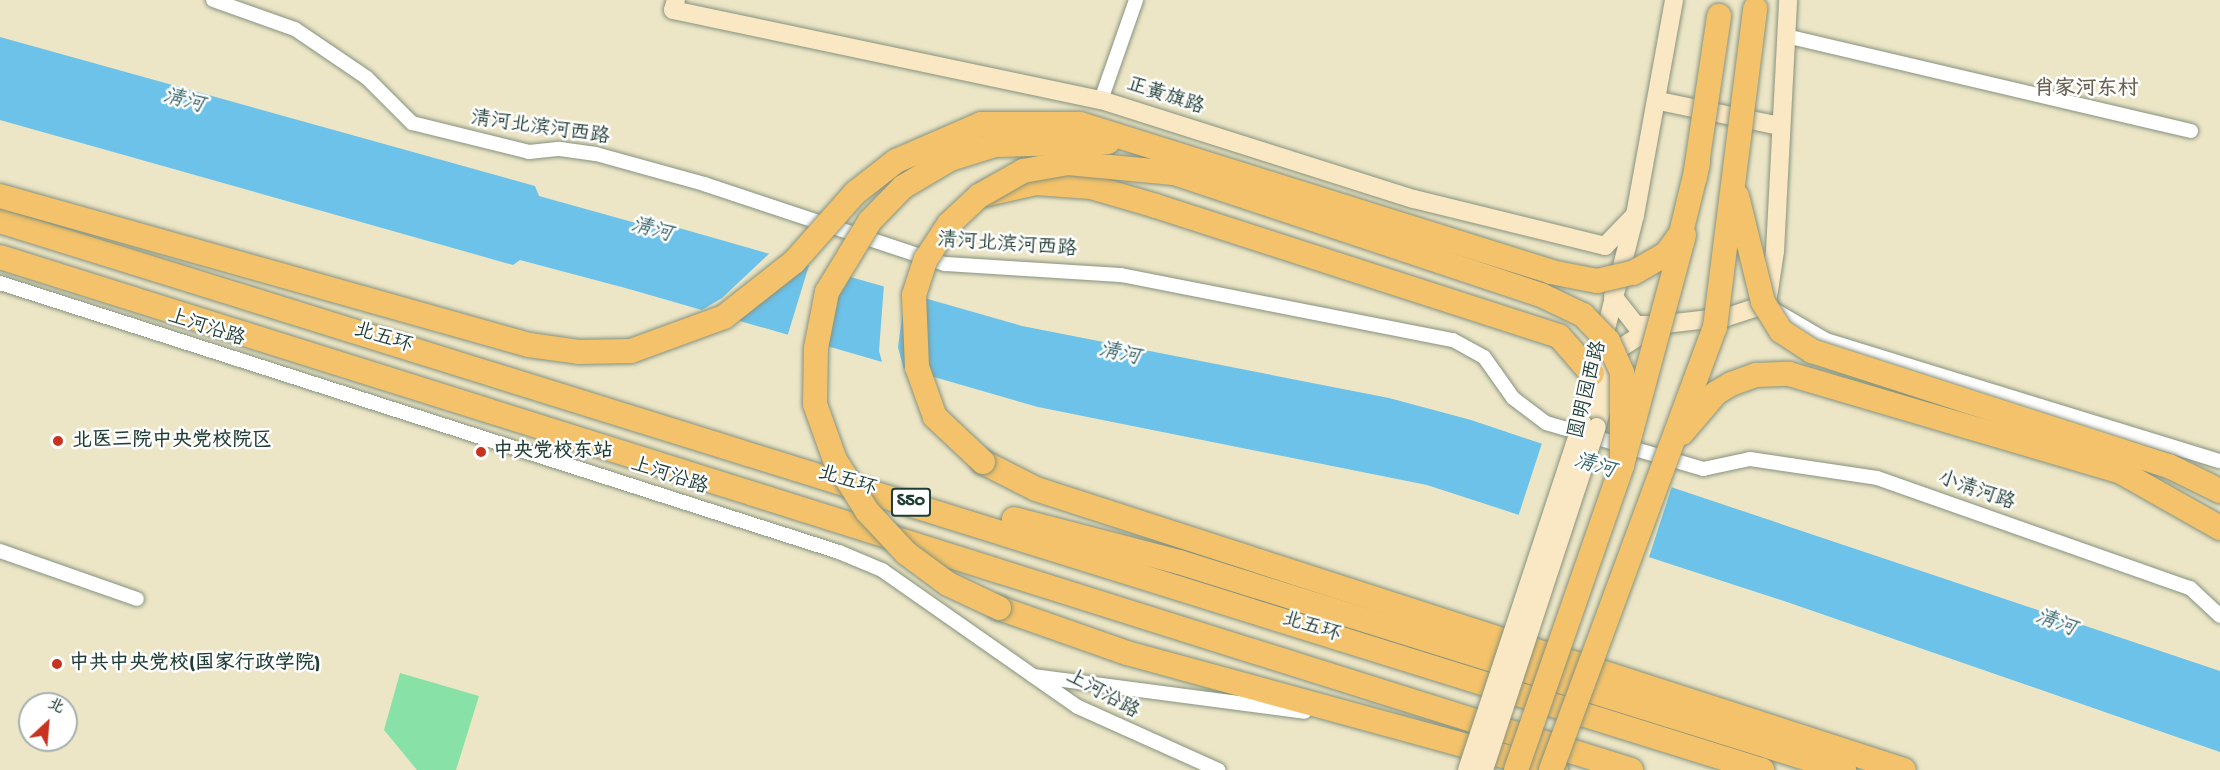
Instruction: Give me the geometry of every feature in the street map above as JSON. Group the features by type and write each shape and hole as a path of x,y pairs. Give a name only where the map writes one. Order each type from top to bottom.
{"highway":[{"path":"1551,770 1715,327 1755,9"},
{"path":"1516,770 1622,465 1674,289 1698,163 1719,16"},
{"path":"0,196 529,345 579,352 631,351 724,317 794,262 855,194 896,161 937,139 981,124 1030,120 1080,124 1147,143 1551,272 1598,281 1634,273 1666,254 1681,233 1698,163"},
{"path":"1147,143 1044,140 995,145 950,159 903,187 870,221 827,292 816,348 815,404 835,460 867,511 906,553 948,584 999,608 1127,652 1556,770"},
{"path":"1622,465 1622,373 1608,341 1583,315 1541,295 1174,173 1068,163 1023,171 979,196 949,224 926,259 914,295 911,326 917,367 935,417 982,462 1036,489 1904,770"},
{"path":"1733,176 1763,302 1781,331 1812,351 2169,466 2220,491"},
{"path":"979,196 1036,183 1091,187 1559,336 1592,374"},
{"name":"北五环","path":"0,221 738,448 1762,770"},
{"name":"北五环","path":"0,257 1631,770"},
{"path":"1660,471 1691,418 1716,393 1756,375 1789,374 2121,472 2220,528"},
{"path":"738,448 1179,562 1844,770"}],"street":[{"name":"清河北滨河西路","path":"213,0 295,29 367,78 412,123 529,152 560,148 607,157 704,184 945,264 1121,275 1453,340 1484,357 1513,398 1546,423 1703,469"},
{"name":"正黄旗路","path":"676,0 673,10 1101,100 1414,199 1605,246 1635,215"},
{"path":"1101,100 1136,0"},
{"name":"圆明园西路","path":"1484,770 1589,425 1592,374 1635,215 1659,101 1674,0"},
{"path":"1788,0 1767,304 1826,340 2220,461"},
{"path":"1786,36 2191,130"},
{"path":"1659,101 1780,126"},
{"name":"上河沿路","path":"0,283 839,552 882,570 1028,675 1132,735 1218,770"},
{"path":"1613,296 1636,325 1656,325"},
{"name":"圆明园西路","path":"1467,770 1616,351 1656,325 1726,317 1767,304"},
{"name":"小清河路","path":"1703,469 1750,459 1877,478 2190,588 2220,616"},
{"path":"0,551 137,599"},
{"path":"1028,675 1368,720"}],"green space":[{"path":"400,673 479,696 456,770 417,770 384,730"}],"water":[{"name":"清河","path":"0,37 535,186 539,196 643,225 651,220 1022,326 1389,398 1471,420 2220,671 2220,752 1787,602 1427,485 1038,407 629,289 520,260 513,265 0,120"}],"pier":[{"path":"772,251 788,256 715,320 695,314 722,298"},
{"path":"810,262 830,268 806,347 786,340"},
{"path":"884,284 906,290 898,347 905,374 884,369 879,351"},
{"path":"1543,440 1673,482 1649,558 1518,516"}],"place":[{"name":"北医三院中央党校院区","path":"58,441"},
{"name":"中央党校东站","path":"481,452"},
{"name":"中共中央党校(国家行政学院)","path":"57,664"}],"district":[{"name":"肖家河东村","path":"2086,91"}]}
